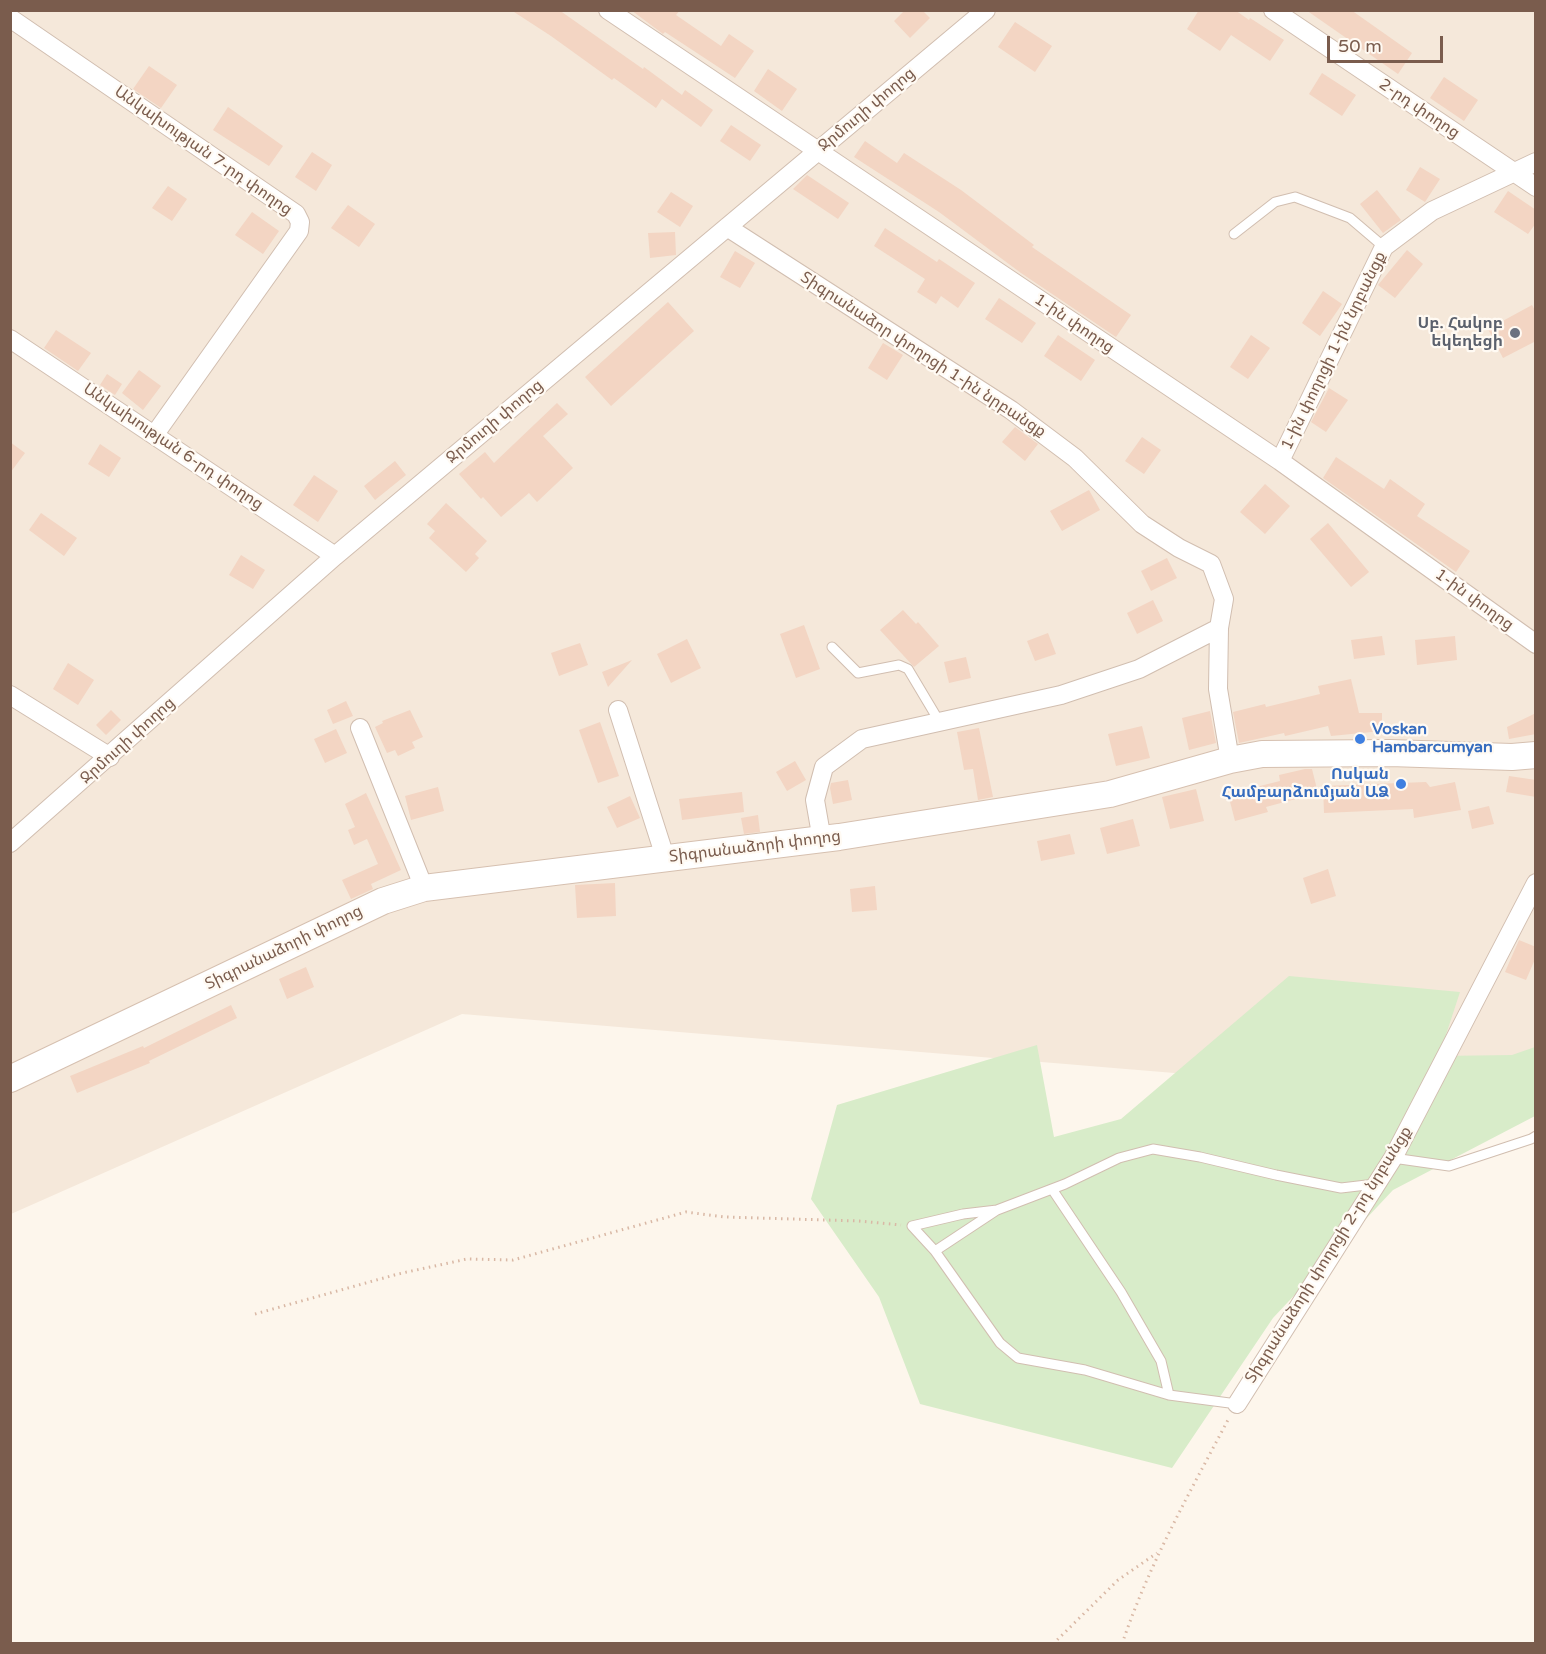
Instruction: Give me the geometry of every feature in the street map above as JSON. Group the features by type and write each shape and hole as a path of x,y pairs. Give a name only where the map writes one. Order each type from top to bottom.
{"main road":[{"name":"Տիգրանաձորի փողոց","path":"10,1079 383,901 424,888 822,840 1110,794 1230,760 1262,754 1390,753 1512,757 1536,755"}],"street":[{"name":"1-ին փողոց","path":"608,10 1280,461 1536,644"},
{"name":"Ջրմուղի փողոց","path":"10,843 335,556 987,10"},
{"name":"2-րդ փողոց","path":"1273,10 1536,186"},
{"name":"Անկախության 7-րդ փողոց","path":"10,18 296,214 300,222 299,231 155,434"},
{"name":"1-ին փողոցի 1-ին նրբանցք","path":"1280,461 1384,247 1432,211 1536,162"},
{"name":"Տիգրանաձոր փողոցի 1-ին նրբանցք","path":"727,227 1011,410 1075,458 1142,524 1179,548 1211,564 1224,599 1219,628 1218,689 1230,760"},
{"name":"Անկախության 6-րդ փողոց","path":"10,339 335,556"},
{"path":"822,840 815,800 824,768 862,739 1061,694 1139,669 1219,628"},
{"path":"10,695 110,757"},
{"path":"618,710 665,858"},
{"path":"360,728 424,888"},
{"name":"Տիգրանաձորի փողոցի 2-րդ նրբանցք","path":"1237,1404 1393,1158 1536,883"}],"lane":[{"path":"1234,234 1275,202 1295,198 1350,218 1384,247"},
{"path":"831,647 858,673 899,665 908,669 939,720"},
{"path":"1393,1158 1449,1166 1536,1136"},
{"path":"935,1251 997,1210 1052,1189 1119,1158 1153,1149 1341,1188 1375,1184"},
{"path":"1052,1189 1121,1292 1161,1361 1169,1395"},
{"path":"997,1210 963,1214 912,1226 935,1251 1000,1343 1018,1358 1085,1370 1169,1395 1237,1404"}],"path":[{"path":"255,1314 398,1274 467,1259 513,1260 686,1212 725,1217 859,1221 912,1226"},
{"path":"1122,1644 1134,1608 1159,1552 1237,1404"},
{"path":"1053,1644 1118,1580 1159,1552"}],"shaded area":[{"path":"10,11 1535,11 1535,1076 1464,1097 462,1014 11,1214"}],"green space":[{"path":"1289,976 1460,992 1439,1056 1512,1055 1535,1047 1535,1116 1393,1190 1273,1318 1172,1468 920,1404 879,1297 811,1199 837,1105 1037,1045 1054,1137 1121,1119"}],"building":[{"path":"511,10 559,10 682,95 685,90 713,110 701,127 662,99 656,108"},
{"path":"631,10 680,10 676,15 721,46 729,34 754,51 735,78 665,32 663,34"},
{"path":"905,10 922,10 930,18 910,38 894,21"},
{"path":"1199,10 1235,10 1284,40 1270,61 1231,35 1220,51 1187,29"},
{"path":"1306,10 1351,10 1412,53 1398,74"},
{"path":"1015,22 1052,46 1035,72 998,47"},
{"path":"149,66 177,85 161,108 133,89"},
{"path":"768,69 797,89 782,111 754,91"},
{"path":"1322,73 1356,95 1342,116 1309,94"},
{"path":"1444,77 1478,100 1464,121 1430,98"},
{"path":"228,107 283,146 269,166 213,130"},
{"path":"731,125 761,145 750,161 720,141"},
{"path":"865,141 897,163 904,153 961,190 1034,245 1032,247 1131,315 1116,337 1021,273 939,212 854,157"},
{"path":"312,152 332,165 316,191 295,177"},
{"path":"1420,167 1440,179 1425,202 1406,190"},
{"path":"807,175 849,203 838,219 793,189"},
{"path":"168,186 187,199 172,221 152,208"},
{"path":"1377,190 1401,220 1383,233 1360,204"},
{"path":"1508,191 1536,210 1536,223 1528,234 1494,212"},
{"path":"671,192 693,206 680,227 657,212"},
{"path":"348,205 375,224 359,247 331,228"},
{"path":"252,212 279,231 263,254 235,235"},
{"path":"885,228 937,262 939,259 975,283 958,308 941,296 936,304 917,292 925,279 874,246"},
{"path":"675,232 676,255 650,258 648,233"},
{"path":"1407,250 1423,264 1395,298 1378,285"},
{"path":"735,251 755,263 740,288 720,277"},
{"path":"1323,291 1342,304 1320,336 1302,323"},
{"path":"999,298 1036,323 1022,343 985,319"},
{"path":"668,302 694,331 611,406 585,377"},
{"path":"1532,305 1536,312 1536,341 1503,358 1488,329"},
{"path":"56,330 91,353 78,371 44,348"},
{"path":"1058,335 1095,360 1081,381 1044,356"},
{"path":"1251,335 1270,348 1248,379 1230,367"},
{"path":"883,343 903,355 887,380 868,368"},
{"path":"139,370 161,386 143,410 122,393"},
{"path":"107,374 122,384 115,395 100,385"},
{"path":"1329,388 1348,400 1326,432 1311,422"},
{"path":"557,403 568,414 543,436 573,468 537,502 529,493 501,517 459,474 485,452 494,463"},
{"path":"1015,427 1038,444 1025,461 1002,442"},
{"path":"1142,437 1161,450 1144,474 1125,461"},
{"path":"10,442 25,453 10,473"},
{"path":"100,444 121,458 109,477 88,464"},
{"path":"1336,457 1384,489 1390,479 1425,504 1417,516 1470,551 1456,572 1323,478"},
{"path":"395,461 406,475 375,500 364,486"},
{"path":"314,475 338,491 318,522 293,505"},
{"path":"1265,484 1290,506 1265,534 1240,512"},
{"path":"1089,490 1100,510 1062,531 1050,511"},
{"path":"446,503 487,541 475,554 479,558 466,572 429,538 435,531 427,524"},
{"path":"41,513 77,538 64,556 29,530"},
{"path":"1328,523 1369,572 1351,587 1310,539"},
{"path":"241,555 265,570 253,589 229,575"},
{"path":"1167,558 1177,578 1151,591 1141,571"},
{"path":"1153,600 1163,621 1137,634 1127,613"},
{"path":"903,610 916,624 918,622 939,646 914,667 880,630"},
{"path":"804,625 820,669 796,678 780,634"},
{"path":"1048,633 1056,654 1035,661 1027,641"},
{"path":"1382,636 1385,655 1354,659 1351,640"},
{"path":"1455,636 1457,660 1417,665 1415,640"},
{"path":"687,639 701,668 671,683 657,654"},
{"path":"580,643 588,665 559,676 551,653"},
{"path":"966,657 971,678 949,683 944,662"},
{"path":"632,660 608,687 602,672"},
{"path":"68,663 94,680 78,705 53,689"},
{"path":"1351,679 1359,713 1382,713 1382,731 1331,736 1328,726 1239,743 1233,712 1320,694 1318,686"},
{"path":"346,701 353,716 333,724 327,710"},
{"path":"111,710 121,720 106,735 96,725"},
{"path":"410,710 423,737 412,742 415,748 398,756 395,750 387,753 375,727 383,723 382,721"},
{"path":"1210,711 1216,743 1189,750 1182,718"},
{"path":"1536,713 1536,734 1509,739 1507,727"},
{"path":"600,722 619,776 598,783 579,730"},
{"path":"1142,726 1150,758 1116,766 1108,734"},
{"path":"979,728 993,797 978,800 973,769 964,770 957,732"},
{"path":"336,729 347,753 325,763 314,739"},
{"path":"795,761 806,780 787,791 776,772"},
{"path":"1312,769 1318,793 1266,807 1268,812 1235,821 1228,794 1280,781 1279,775"},
{"path":"1509,776 1536,780 1536,797 1506,792"},
{"path":"848,780 852,800 833,804 831,783"},
{"path":"1426,782 1430,787 1455,782 1461,810 1414,818 1413,809 1324,813 1323,786"},
{"path":"438,787 444,811 411,820 405,796"},
{"path":"1196,789 1204,821 1170,829 1162,797"},
{"path":"742,792 744,812 682,820 679,799"},
{"path":"366,793 401,870 371,884 373,889 351,899 342,880 378,864 367,839 354,845 348,830 355,827 345,804"},
{"path":"630,796 640,818 617,828 607,807"},
{"path":"1489,806 1494,824 1472,829 1468,811"},
{"path":"758,815 760,832 744,834 741,818"},
{"path":"1133,819 1140,846 1107,854 1100,828"},
{"path":"1070,834 1075,854 1041,861 1037,841"},
{"path":"1328,869 1336,896 1311,904 1303,878"},
{"path":"615,883 616,916 577,918 575,885"},
{"path":"875,886 877,910 852,912 850,889"},
{"path":"1519,940 1536,947 1536,957 1526,980 1505,972"},
{"path":"306,967 314,987 287,999 279,979"},
{"path":"231,1005 237,1018 149,1061 150,1063 77,1093 70,1076 143,1046 144,1048"}],"place":[{"name":"Սբ. Հակոբ եկեղեցի","path":"1515,333"},
{"name":"Voskan Hambarcumyan","path":"1360,739"},
{"name":"Ոսկան Համբարձումյան ԱՁ","path":"1401,784"}]}
